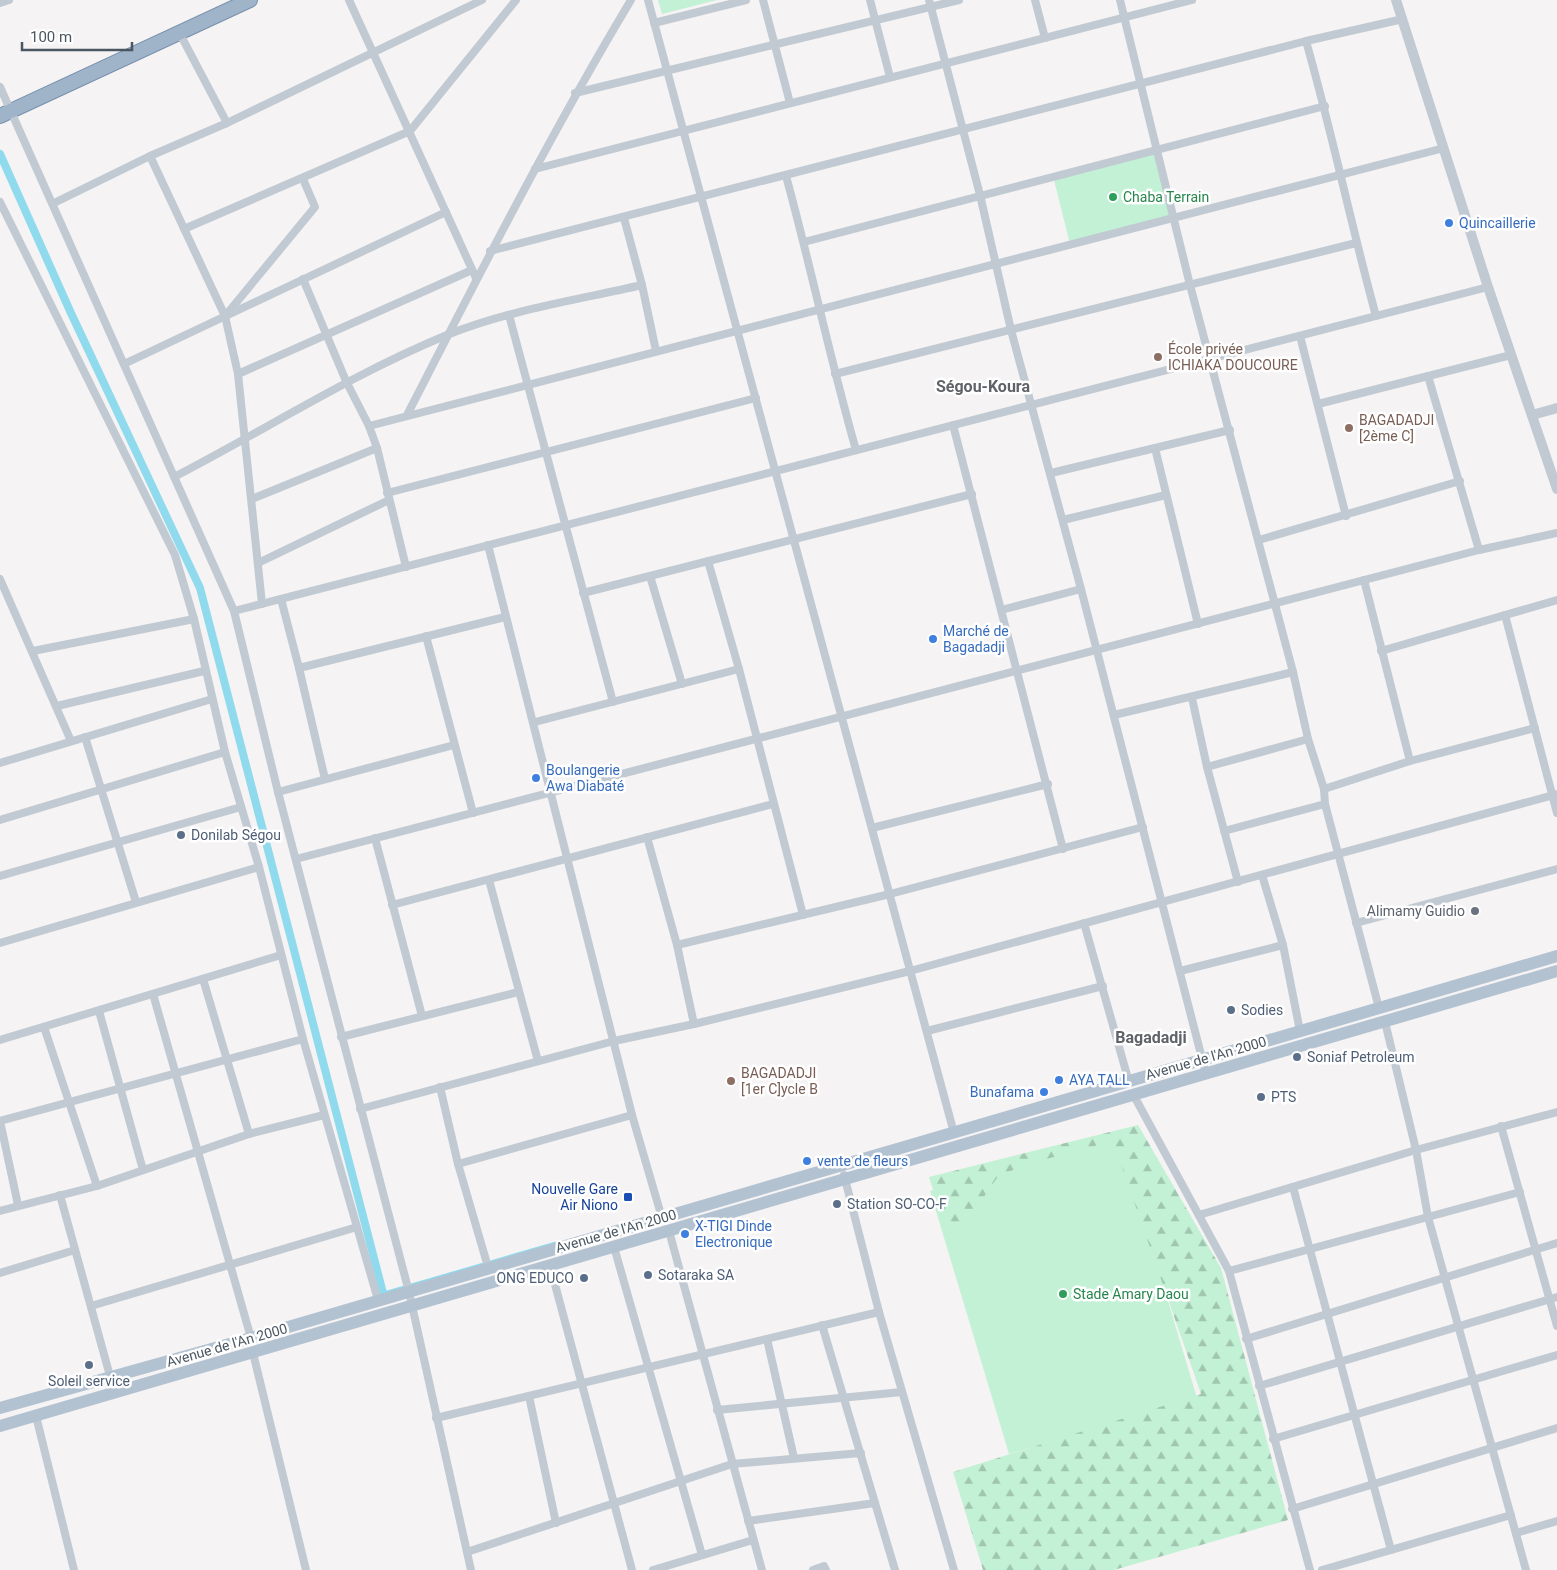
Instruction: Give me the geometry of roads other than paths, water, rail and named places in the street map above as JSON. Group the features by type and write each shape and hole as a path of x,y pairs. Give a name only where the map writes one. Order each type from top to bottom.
{"highway":[{"path":"5,113 250,0"}],"main road":[{"name":"Avenue de l'An 2000","path":"0,1426 845,1179 1131,1088 1203,1060 1557,956"},
{"name":"Avenue de l'An 2000","path":"0,1408 251,1338 954,1133 1131,1088 1206,1074 1557,971"}],"street":[{"path":"0,3 9,0"},
{"path":"349,0 476,278"},
{"path":"54,203 150,156 227,123 482,0"},
{"path":"184,229 410,131 516,0"},
{"path":"407,415 490,251 536,169 575,93 631,0"},
{"path":"648,0 954,1133"},
{"path":"654,23 746,0"},
{"path":"763,0 790,103"},
{"path":"870,0 890,78"},
{"path":"575,93 876,22 930,4 959,0"},
{"path":"1035,0 1045,38"},
{"path":"1120,0 1190,285 1259,540 1308,739 1324,789 1325,804 1379,1008"},
{"path":"536,169 1192,0"},
{"path":"1396,0 1488,287 1557,489"},
{"path":"930,4 980,195 1011,330 1082,588 1206,1074"},
{"path":"490,251 624,218 1306,40 1403,20"},
{"path":"179,32 227,123"},
{"path":"1306,40 1325,106 1339,175 1376,316"},
{"path":"0,87 5,113 54,203 234,611 340,1037 412,1306 471,1570"},
{"path":"804,242 1325,106"},
{"path":"369,426 1444,148"},
{"path":"150,156 225,316 238,374 262,604"},
{"path":"786,176 804,242 818,309 856,450"},
{"path":"225,316 315,207 303,179"},
{"path":"0,202 175,555 194,619 204,671 225,752 259,867 302,1039 378,1300"},
{"path":"124,364 446,212"},
{"path":"624,218 642,285 656,352"},
{"path":"835,374 1356,243"},
{"path":"238,374 472,270"},
{"path":"303,279 346,382 369,426 377,448 406,567"},
{"path":"174,477 246,440 346,382 448,335 509,315 642,285"},
{"path":"234,611 1488,287"},
{"path":"509,315 613,702"},
{"path":"1300,336 1346,516"},
{"path":"1318,404 1511,355"},
{"path":"1428,376 1479,550"},
{"path":"258,563 388,497 547,452 756,398"},
{"path":"1532,415 1557,408"},
{"path":"954,425 1016,671 1048,784 1063,849"},
{"path":"1051,473 1230,430"},
{"path":"252,499 377,448"},
{"path":"1154,448 1198,624"},
{"path":"1259,540 1460,481"},
{"path":"583,593 972,494"},
{"path":"1063,520 1166,495"},
{"path":"296,859 1479,550 1557,533"},
{"path":"488,545 632,1114 662,1218"},
{"path":"708,561 739,669 803,915"},
{"path":"650,576 682,684"},
{"path":"0,579 71,741"},
{"path":"1364,580 1410,761"},
{"path":"1001,610 1082,588"},
{"path":"281,599 300,668 325,779"},
{"path":"1381,651 1557,600"},
{"path":"1505,615 1555,795 1557,813"},
{"path":"300,668 505,617"},
{"path":"33,651 194,619"},
{"path":"426,636 473,813"},
{"path":"534,722 739,669"},
{"path":"57,706 204,671"},
{"path":"1114,715 1192,698 1293,672"},
{"path":"1192,698 1207,767 1238,882"},
{"path":"0,763 212,699"},
{"path":"1324,789 1410,761 1535,728"},
{"path":"85,737 103,789 136,902"},
{"path":"1207,767 1308,739"},
{"path":"278,792 454,744"},
{"path":"0,820 225,752"},
{"path":"872,828 1048,784"},
{"path":"360,1109 614,1041 694,1024 910,971 1555,795"},
{"path":"392,905 773,804"},
{"path":"1224,831 1325,804"},
{"path":"0,876 241,807"},
{"path":"677,945 890,894 1143,827"},
{"path":"647,837 677,945 694,1024"},
{"path":"375,838 422,1016"},
{"path":"0,943 259,867"},
{"path":"1356,923 1557,869"},
{"path":"1262,875 1282,946 1300,1031"},
{"path":"489,880 538,1061"},
{"path":"1084,923 1131,1088 1229,1271 1273,1440 1310,1570"},
{"path":"1180,971 1282,946"},
{"path":"0,1040 282,955"},
{"path":"203,979 249,1134"},
{"path":"927,1031 1103,986"},
{"path":"340,1037 518,992"},
{"path":"153,994 251,1338"},
{"path":"99,1011 143,1170"},
{"path":"1385,1022 1416,1150 1428,1217 1526,1570"},
{"path":"44,1027 98,1186"},
{"path":"18,1205 0,1121 302,1039"},
{"path":"440,1087 458,1164 488,1268"},
{"path":"1199,1215 1416,1150 1557,1112"},
{"path":"458,1164 632,1114"},
{"path":"0,1211 98,1186 249,1134 324,1115"},
{"path":"1501,1126 1536,1250 1553,1298 1557,1326"},
{"path":"842,1166 902,1392 954,1570"},
{"path":"1293,1187 1356,1415 1390,1550"},
{"path":"1229,1271 1520,1192"},
{"path":"60,1195 110,1376"},
{"path":"91,1306 357,1227"},
{"path":"669,1231 701,1354 762,1570"},
{"path":"1246,1339 1557,1243"},
{"path":"614,1247 702,1555"},
{"path":"0,1273 75,1250"},
{"path":"550,1266 632,1570"},
{"path":"1259,1386 1553,1298"},
{"path":"436,1418 880,1312"},
{"path":"822,1326 895,1570"},
{"path":"767,1339 794,1458"},
{"path":"253,1353 306,1570"},
{"path":"1273,1440 1557,1355"},
{"path":"717,1410 902,1392"},
{"path":"529,1396 556,1523"},
{"path":"36,1416 74,1570"},
{"path":"1292,1509 1557,1428"},
{"path":"467,1552 732,1464 861,1453"},
{"path":"748,1521 875,1503"},
{"path":"1322,1570 1511,1515"},
{"path":"1516,1533 1557,1521"},
{"path":"654,1570 753,1540"},
{"path":"813,1570 824,1566 826,1570"}],"waterway":[{"path":"0,154 70,311 200,588 383,1293"},
{"path":"383,1293 555,1243"}],"place":[{"name":"Chaba Terrain","path":"1113,197"},
{"name":"Quincaillerie","path":"1449,223"},
{"name":"École privée ICHIAKA DOUCOURE","path":"1158,357"},
{"name":"BAGADADJI [2ème C]","path":"1349,428"},
{"name":"Marché de Bagadadji","path":"933,639"},
{"name":"Boulangerie Awa Diabaté","path":"536,778"},
{"name":"Donilab Ségou","path":"181,835"},
{"name":"Alimamy Guidio","path":"1475,911"},
{"name":"Sodies","path":"1231,1010"},
{"name":"Soniaf Petroleum","path":"1297,1057"},
{"name":"AYA TALL","path":"1059,1080"},
{"name":"BAGADADJI [1er C]ycle B","path":"731,1081"},
{"name":"Bunafama","path":"1044,1092"},
{"name":"PTS","path":"1261,1097"},
{"name":"vente de fleurs","path":"807,1161"},
{"name":"Nouvelle Gare Air Niono","path":"628,1197"},
{"name":"Station SO-CO-F","path":"837,1204"},
{"name":"X-TIGI Dinde Electronique","path":"685,1234"},
{"name":"Sotaraka SA","path":"648,1275"},
{"name":"ONG EDUCO","path":"584,1278"},
{"name":"Stade Amary Daou","path":"1063,1294"},
{"name":"Soleil service","path":"89,1365"}],"district":[{"name":"Ségou-Koura","path":"983,386"},
{"name":"Bagadadji","path":"1151,1037"}]}
